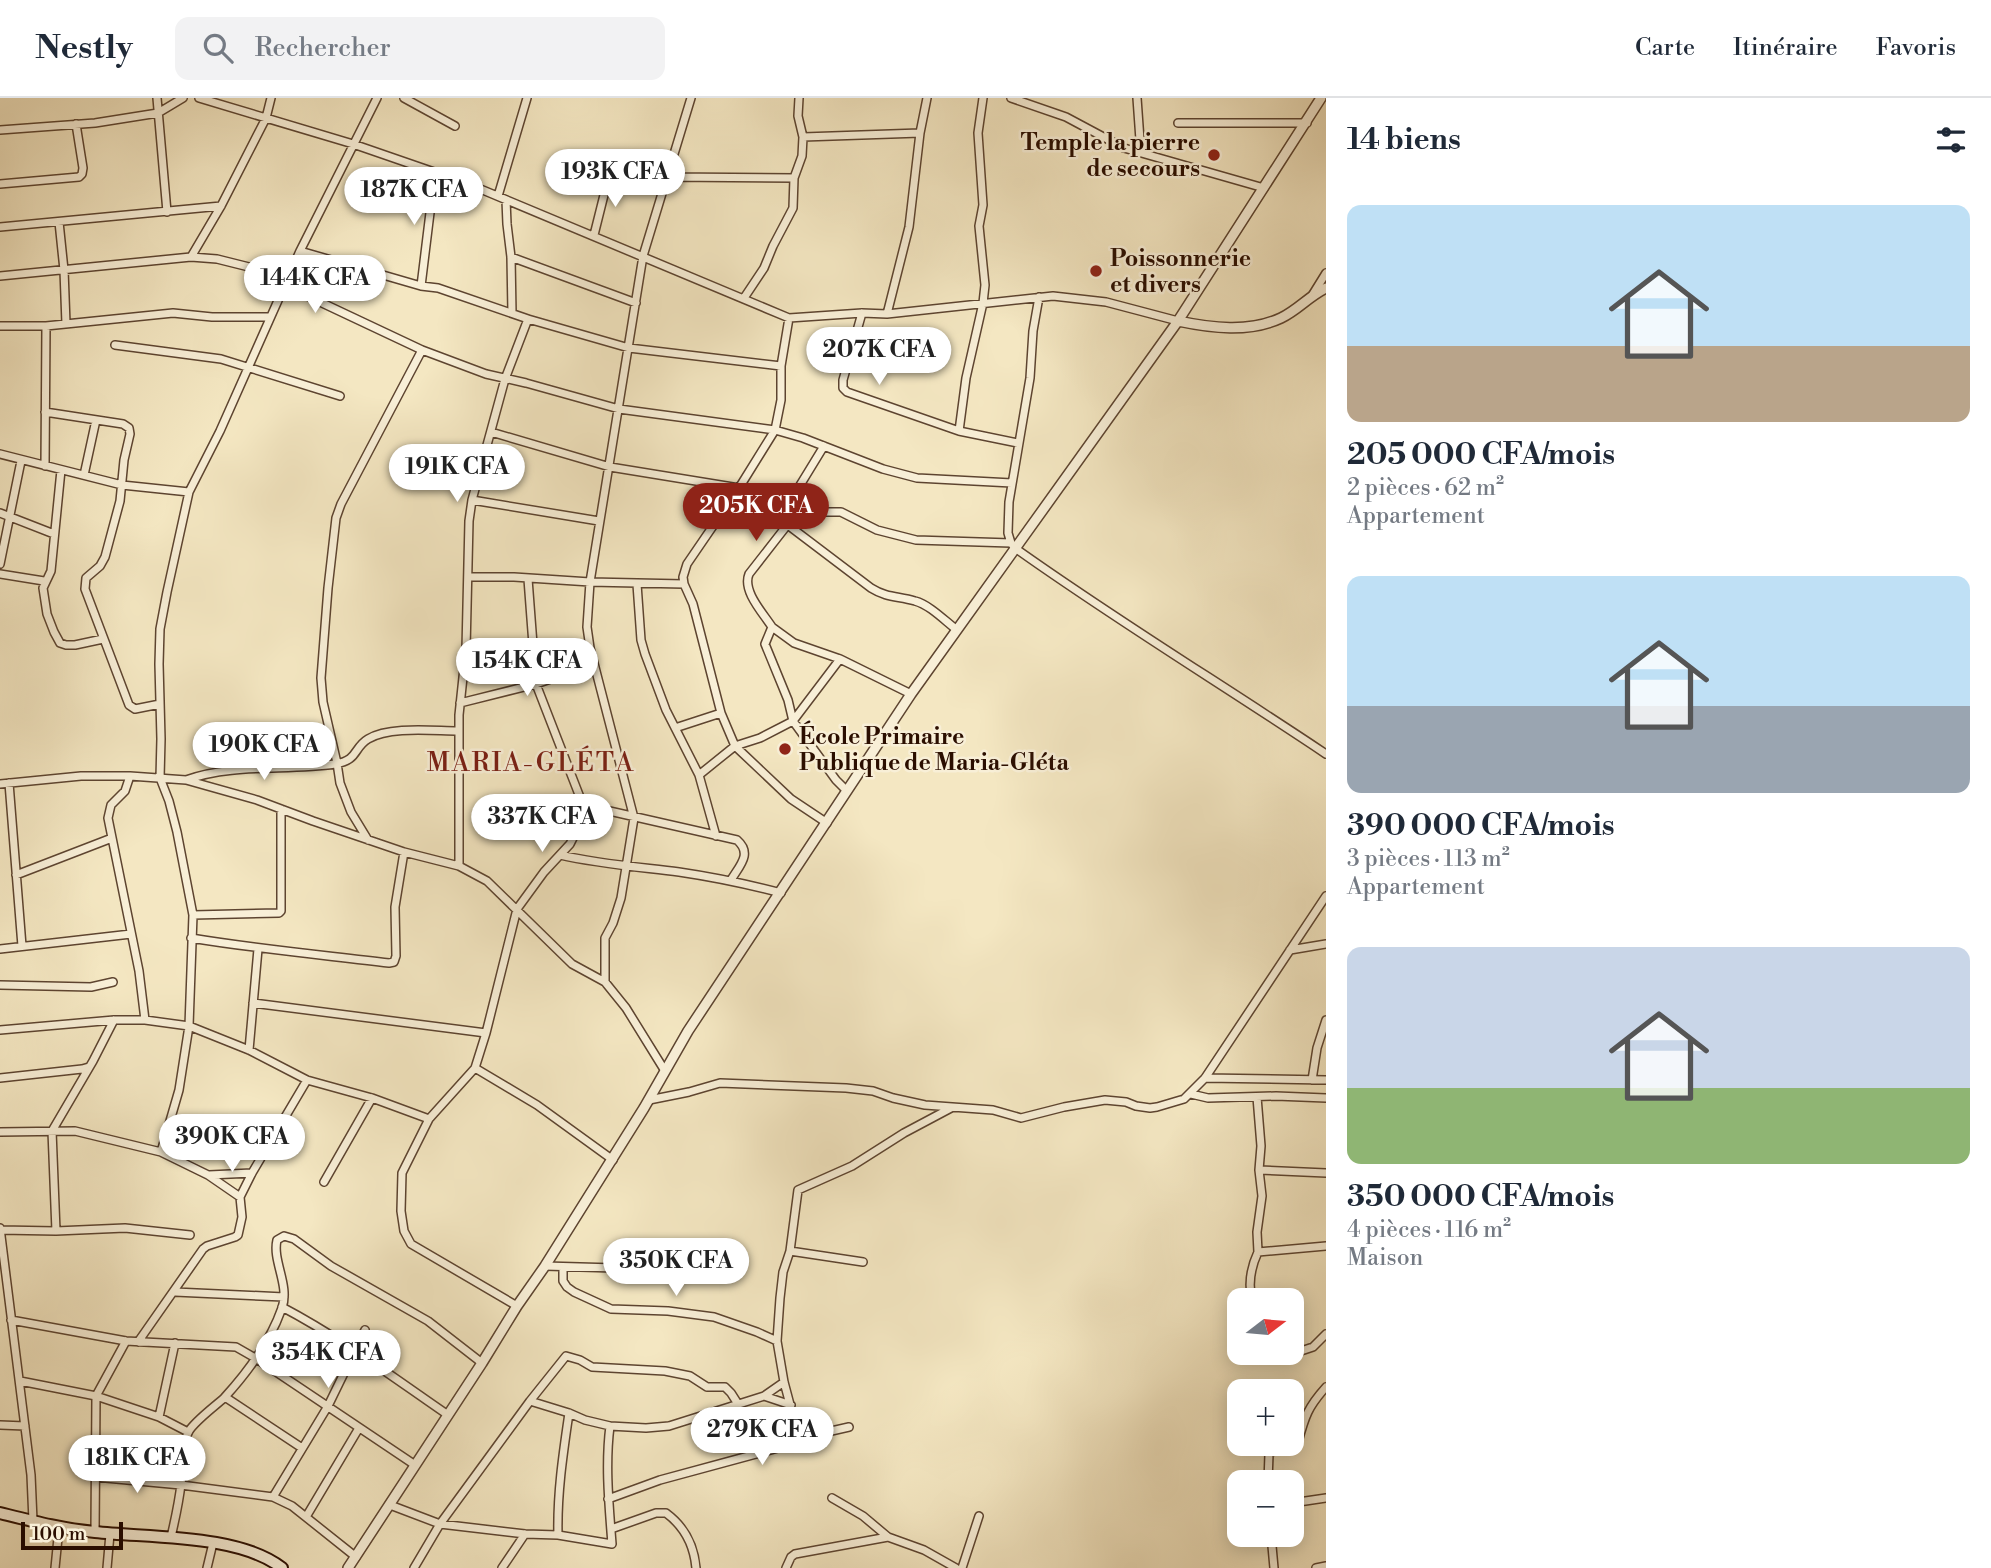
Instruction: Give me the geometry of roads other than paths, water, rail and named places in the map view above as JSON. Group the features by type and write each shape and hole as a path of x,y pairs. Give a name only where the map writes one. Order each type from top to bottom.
{"main road":[{"path":"0,1513 59,1528 213,1543 258,1553 281,1568"}],"street":[{"path":"157,98 167,212"},
{"path":"0,130 76,124 158,113 183,98"},
{"path":"200,98 221,101 435,172 594,235 789,318 887,314 1039,297 1077,297 1209,328 1258,326 1280,319 1301,306 1313,294 1326,273"},
{"path":"191,257 221,206 266,118 271,98"},
{"path":"161,1152 179,1090 189,1026 193,915 177,832 160,778 160,629 189,492 220,431 295,260 377,98"},
{"path":"404,98 455,126"},
{"path":"512,313 511,257 502,198 527,98"},
{"path":"605,982 605,939 621,898 634,818 587,627 590,582 643,256 691,98"},
{"path":"744,298 764,268 793,208 794,178 802,156 799,98"},
{"path":"887,314 909,227 927,98"},
{"path":"959,431 965,378 983,303 984,270 979,226 983,205 978,133 983,98"},
{"path":"1011,98 1066,117 1124,148 1264,188"},
{"path":"1137,98 1140,140 1145,153"},
{"path":"348,1568 613,1160 688,1031 911,694 1013,545 1178,321 1321,98"},
{"path":"1178,123 1307,123"},
{"path":"0,184 79,177 83,168 76,124"},
{"path":"803,136 920,134"},
{"path":"421,286 435,172"},
{"path":"594,235 610,175"},
{"path":"667,177 794,178"},
{"path":"0,227 221,206"},
{"path":"59,222 66,324"},
{"path":"300,251 421,286 438,288 528,319 629,348 781,366"},
{"path":"0,276 191,257 216,259 253,268 422,350 459,366 505,379 619,409 775,430 883,469 917,478 1012,483"},
{"path":"511,257 636,303"},
{"path":"253,268 295,260"},
{"path":"1313,294 1326,288"},
{"path":"1013,545 1008,523 1012,483 1030,378 1039,297"},
{"path":"0,326 46,326 173,313 212,317 269,317"},
{"path":"862,313 844,380 843,388 847,392 959,431 1018,443"},
{"path":"789,318 781,366 781,400 775,430 687,564 683,577 693,604 722,713 735,746 791,799 827,823"},
{"path":"459,866 458,731 466,649 469,521 472,500 505,379 528,319"},
{"path":"45,466 46,326"},
{"path":"115,345 221,359 341,396"},
{"path":"368,841 345,799 323,702 321,678 328,588 336,518 341,504 422,350"},
{"path":"45,412 124,424 129,428 118,510 106,557 86,578 85,589 129,705 135,709 160,704"},
{"path":"85,475 96,420"},
{"path":"491,432 610,467 739,488 879,594 922,604 957,630"},
{"path":"780,518 824,446"},
{"path":"0,454 122,485 189,492"},
{"path":"0,564 21,461"},
{"path":"61,470 51,571 43,588 47,614 60,643 75,645 103,639"},
{"path":"792,499 812,509 841,512 877,530 916,540 1013,545 1073,589 1326,754"},
{"path":"472,500 599,521"},
{"path":"0,513 54,534"},
{"path":"788,524 747,579 750,593 772,627 793,643 840,659 911,694"},
{"path":"0,574 44,581"},
{"path":"468,577 506,576 590,582 684,584"},
{"path":"517,1306 411,1244 401,1211 402,1173 429,1119 475,1068 517,909 544,872 570,844 583,805 537,684 528,579"},
{"path":"637,584 641,640 645,654 661,700 699,775 716,836"},
{"path":"772,627 765,644 788,700 793,721 847,791"},
{"path":"699,775 735,746 760,738 793,721 840,659"},
{"path":"460,703 537,684 594,664"},
{"path":"675,728 722,713"},
{"path":"186,780 248,769 337,763 353,757 364,741 377,735 400,731 458,731"},
{"path":"0,784 81,776 186,780 235,793 368,841 459,866 487,881 572,964 605,982 626,1008 665,1071"},
{"path":"130,776 125,791 108,811 143,994 145,1020"},
{"path":"9,783 22,946"},
{"path":"583,805 741,842 745,851 744,859 731,880"},
{"path":"193,915 281,911 281,809"},
{"path":"16,875 112,838"},
{"path":"191,938 258,949 281,949 394,962 395,906 404,852"},
{"path":"559,855 626,867 731,880 781,893"},
{"path":"649,1100 720,1083 732,1083 873,1091 909,1102 993,1110 1021,1118 1105,1100 1150,1108 1175,1102 1191,1094 1205,1078 1326,896"},
{"path":"0,949 131,934"},
{"path":"1290,950 1326,944"},
{"path":"249,1050 258,949"},
{"path":"0,985 91,987 113,982"},
{"path":"253,1003 486,1032"},
{"path":"56,1231 52,1132 114,1020"},
{"path":"0,1030 114,1020 145,1020 189,1026 249,1050 307,1080 372,1098 429,1119"},
{"path":"1312,1080 1326,1020"},
{"path":"0,1078 89,1066"},
{"path":"475,1068 537,1105 613,1160"},
{"path":"1205,1078 1326,1080"},
{"path":"138,1342 204,1249 238,1235 242,1217 240,1197 307,1080"},
{"path":"1191,1094 1208,1098 1326,1098"},
{"path":"1250,1288 1253,1263 1258,1252 1257,1232 1262,1196 1257,1097"},
{"path":"324,1182 372,1098"},
{"path":"800,1442 784,1382 778,1341 782,1285 799,1190 852,1166 904,1133 951,1108"},
{"path":"0,1132 84,1133 161,1152 208,1175 240,1197"},
{"path":"1259,1170 1326,1173"},
{"path":"208,1175 252,1173"},
{"path":"33,1521 32,1475 0,1230 56,1231 125,1227 190,1235"},
{"path":"171,1537 188,1432 225,1397 257,1359 282,1307 284,1297 281,1271 275,1248 277,1240 284,1236 295,1239 331,1266 428,1321 482,1363"},
{"path":"1258,1252 1326,1246"},
{"path":"545,1266 642,1266 714,1247"},
{"path":"790,1251 863,1262"},
{"path":"563,1267 563,1281 567,1287 611,1309 668,1311 714,1317 778,1341"},
{"path":"175,1292 284,1297"},
{"path":"282,1307 355,1351 448,1415"},
{"path":"0,1310 10,1316 126,1341 236,1347 415,1465"},
{"path":"272,1497 328,1406 365,1330"},
{"path":"1304,1351 1313,1348 1326,1334"},
{"path":"94,1532 96,1396 126,1341"},
{"path":"159,1417 175,1343"},
{"path":"414,1568 440,1524 566,1356 592,1367 665,1371 690,1376 707,1387 725,1387 738,1404"},
{"path":"20,1381 96,1396 159,1417 188,1432"},
{"path":"530,1401 610,1426 646,1428 669,1426 764,1396 784,1382"},
{"path":"1268,1470 1269,1454 1298,1442 1306,1414 1326,1387"},
{"path":"764,1396 791,1405"},
{"path":"225,1397 302,1448"},
{"path":"558,1535 560,1474 569,1413"},
{"path":"0,1425 25,1426"},
{"path":"390,1505 440,1524 558,1535 612,1544 607,1446 610,1426"},
{"path":"608,1499 660,1480 849,1427"},
{"path":"306,1517 359,1428"},
{"path":"95,1477 272,1497 292,1506 356,1557"},
{"path":"832,1498 863,1516 888,1537 923,1550 956,1568"},
{"path":"1304,1501 1326,1498"},
{"path":"611,1529 656,1513 666,1513 681,1526 692,1544 696,1568"},
{"path":"962,1568 979,1516"},
{"path":"55,1568 59,1528"},
{"path":"107,1568 110,1534"},
{"path":"502,1568 525,1534"},
{"path":"786,1568 790,1557 795,1554 888,1537"},
{"path":"206,1568 213,1543"},
{"path":"1272,1547 1274,1568"},
{"path":"1315,1568 1326,1566"}],"place":[{"name":"Temple la pierre de secours","path":"1214,155"},
{"name":"Poissonnerie et divers","path":"1096,271"},
{"name":"École Primaire Publique de Maria-Gléta","path":"785,749"}],"district":[{"name":"MARIA-GLÉTA","path":"531,762"}]}
